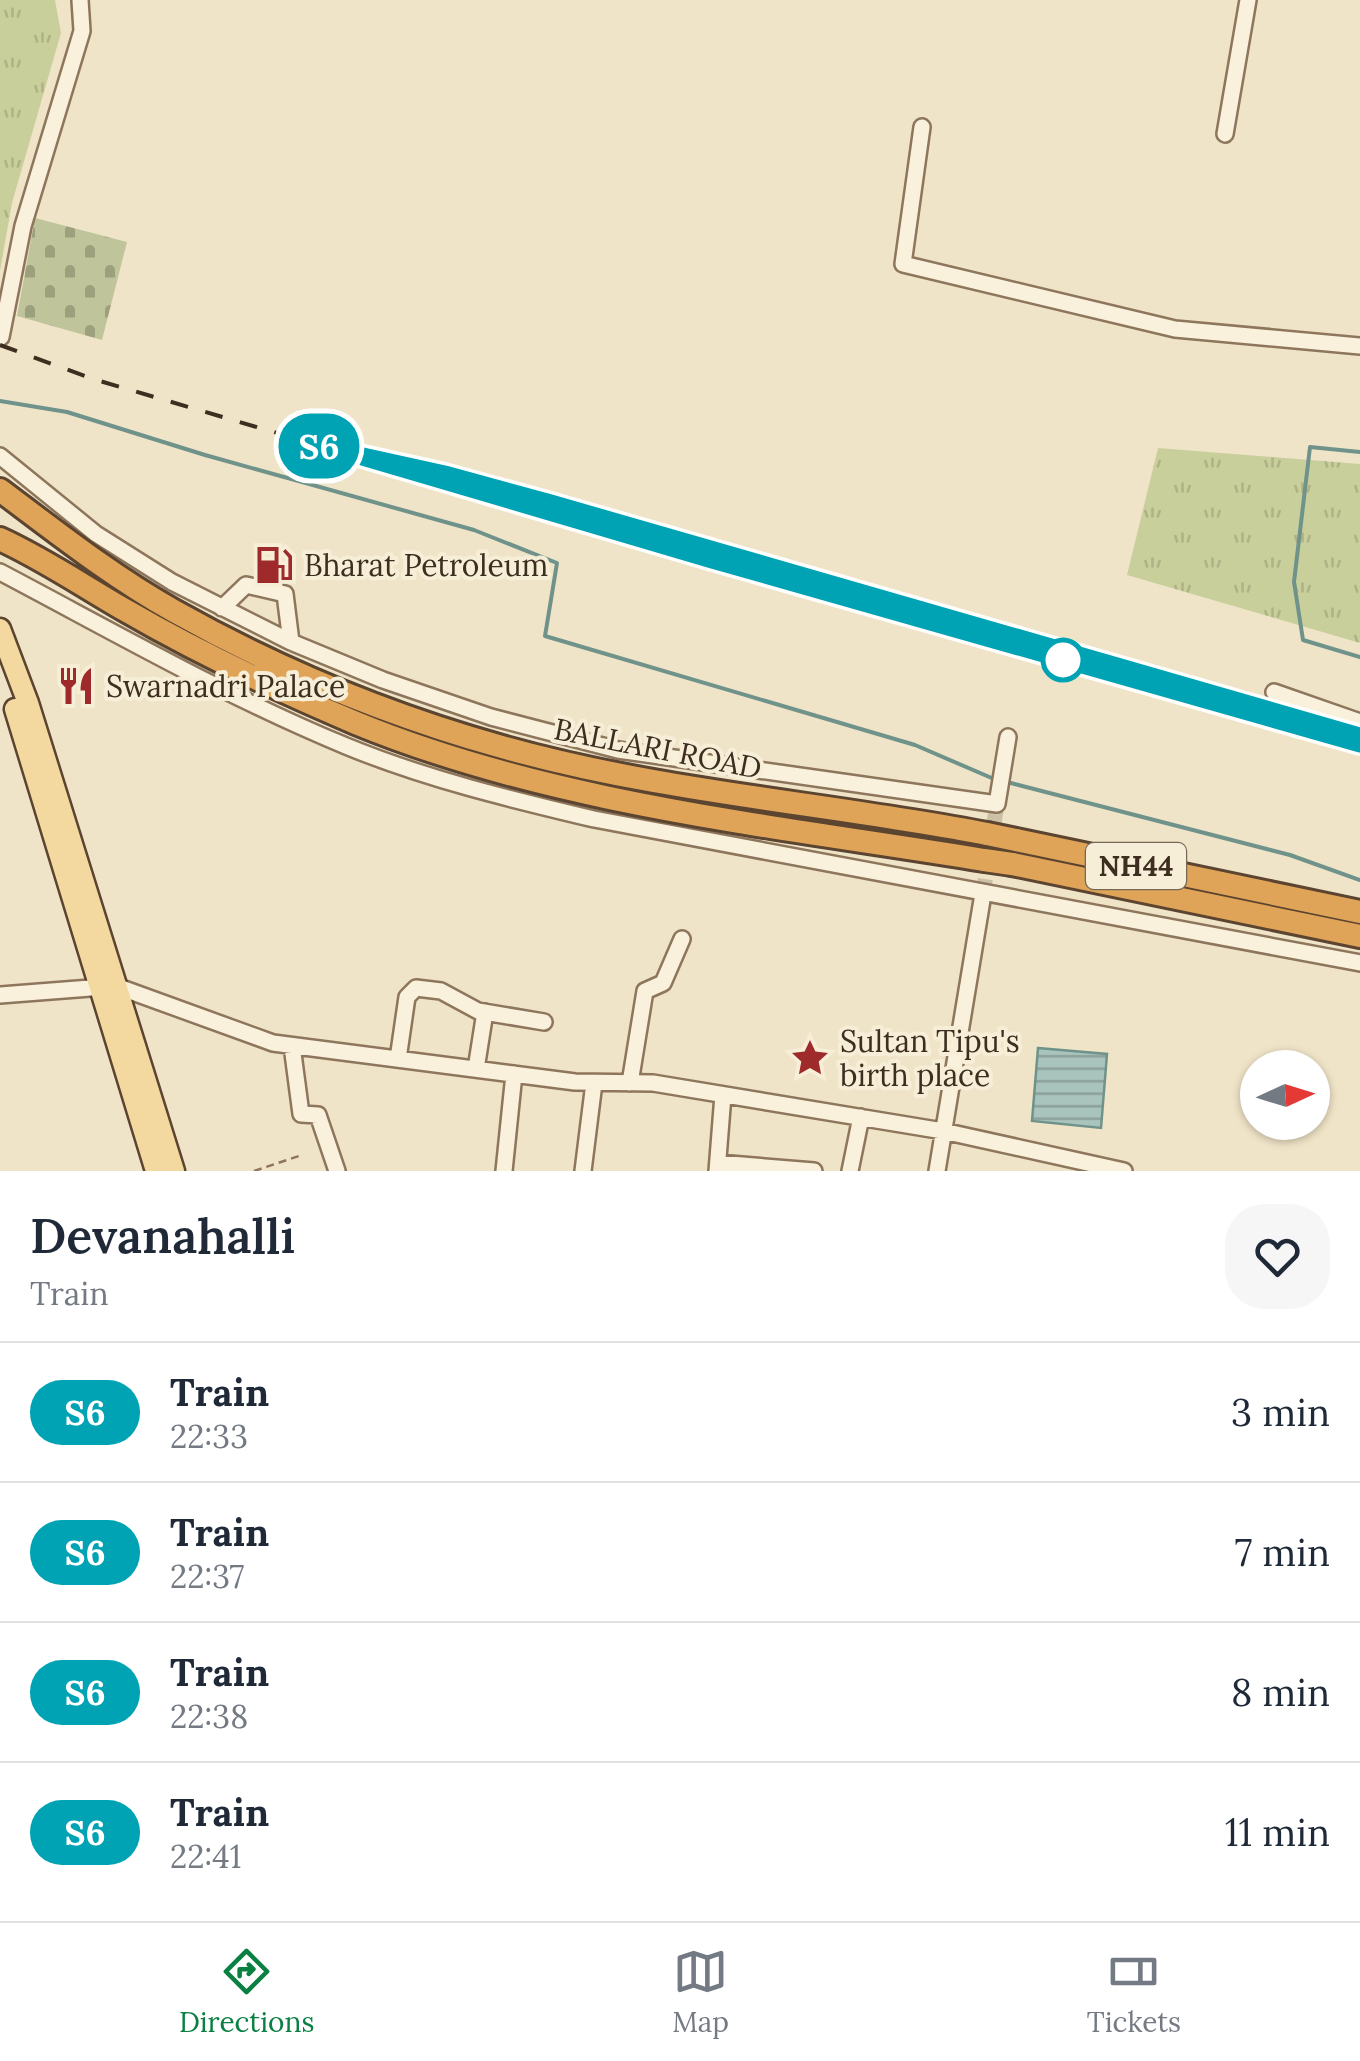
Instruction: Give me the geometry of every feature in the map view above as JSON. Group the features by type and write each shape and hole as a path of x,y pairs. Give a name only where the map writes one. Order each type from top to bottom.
{"highway":[{"name":"BALLARI ROAD","path":"0,490 66,540 172,610 299,674 449,731 505,748 616,761 771,801 987,834 1360,912"},
{"name":"BALLARI ROAD","path":"0,540 42,560 196,650 359,724 504,770 609,797 1012,864 1360,936"}],"main road":[{"path":"0,629 28,703 156,1171"},
{"path":"0,668 174,1171"}],"street":[{"path":"1,338 24,226 82,32 80,0"},
{"path":"1225,134 1248,0"},
{"path":"922,128 903,264 1175,329 1360,346"},
{"path":"0,456 96,534 222,608 383,680 616,761 997,804 1008,737"},
{"path":"0,572 274,715 412,770 509,799 594,820 1360,963"},
{"path":"222,608 246,585 285,594 291,642"},
{"path":"1274,692 1360,722"},
{"path":"937,1171 983,894"},
{"path":"630,1083 645,992 663,983 682,938"},
{"path":"0,994 108,985 272,1043 514,1074 653,1083 943,1131 1052,1163 1124,1171"},
{"path":"398,1059 408,997 416,988 441,992 485,1012 544,1022"},
{"path":"476,1070 485,1012"},
{"path":"292,1046 301,1114 318,1115 337,1171"},
{"path":"504,1171 514,1074"},
{"path":"582,1171 594,1082"},
{"path":"723,1095 717,1167 814,1171"},
{"path":"850,1171 860,1118"}],"path":[{"path":"254,1171 299,1156"}],"green space":[{"path":"0,0 55,0 61,33 12,203 0,271"},
{"path":"35,218 127,242 102,340 17,316"},
{"path":"1158,448 1360,464 1360,643 1127,575"}],"water":[{"path":"1038,1048 1107,1054 1101,1128 1032,1121"}],"waterway":[{"path":"0,401 67,412 474,530 557,563 545,636 915,745 994,779"},
{"path":"1360,452 1310,447 1294,582 1303,640 1360,657"},
{"path":"1003,781 1290,855 1360,880"}],"tunnel":[{"path":"983,894 997,804"}],"railway":[{"path":"0,345 93,379 712,561 1360,745"}],"train":[{"name":"S6","path":"1360,735 551,502 318,445 1360,745"}],"place":[{"name":"Bharat Petroleum","path":"274,565"},
{"name":"Swarnadri Palace","path":"76,686"},
{"name":"Sultan Tipu's birth place","path":"810,1058"}]}
